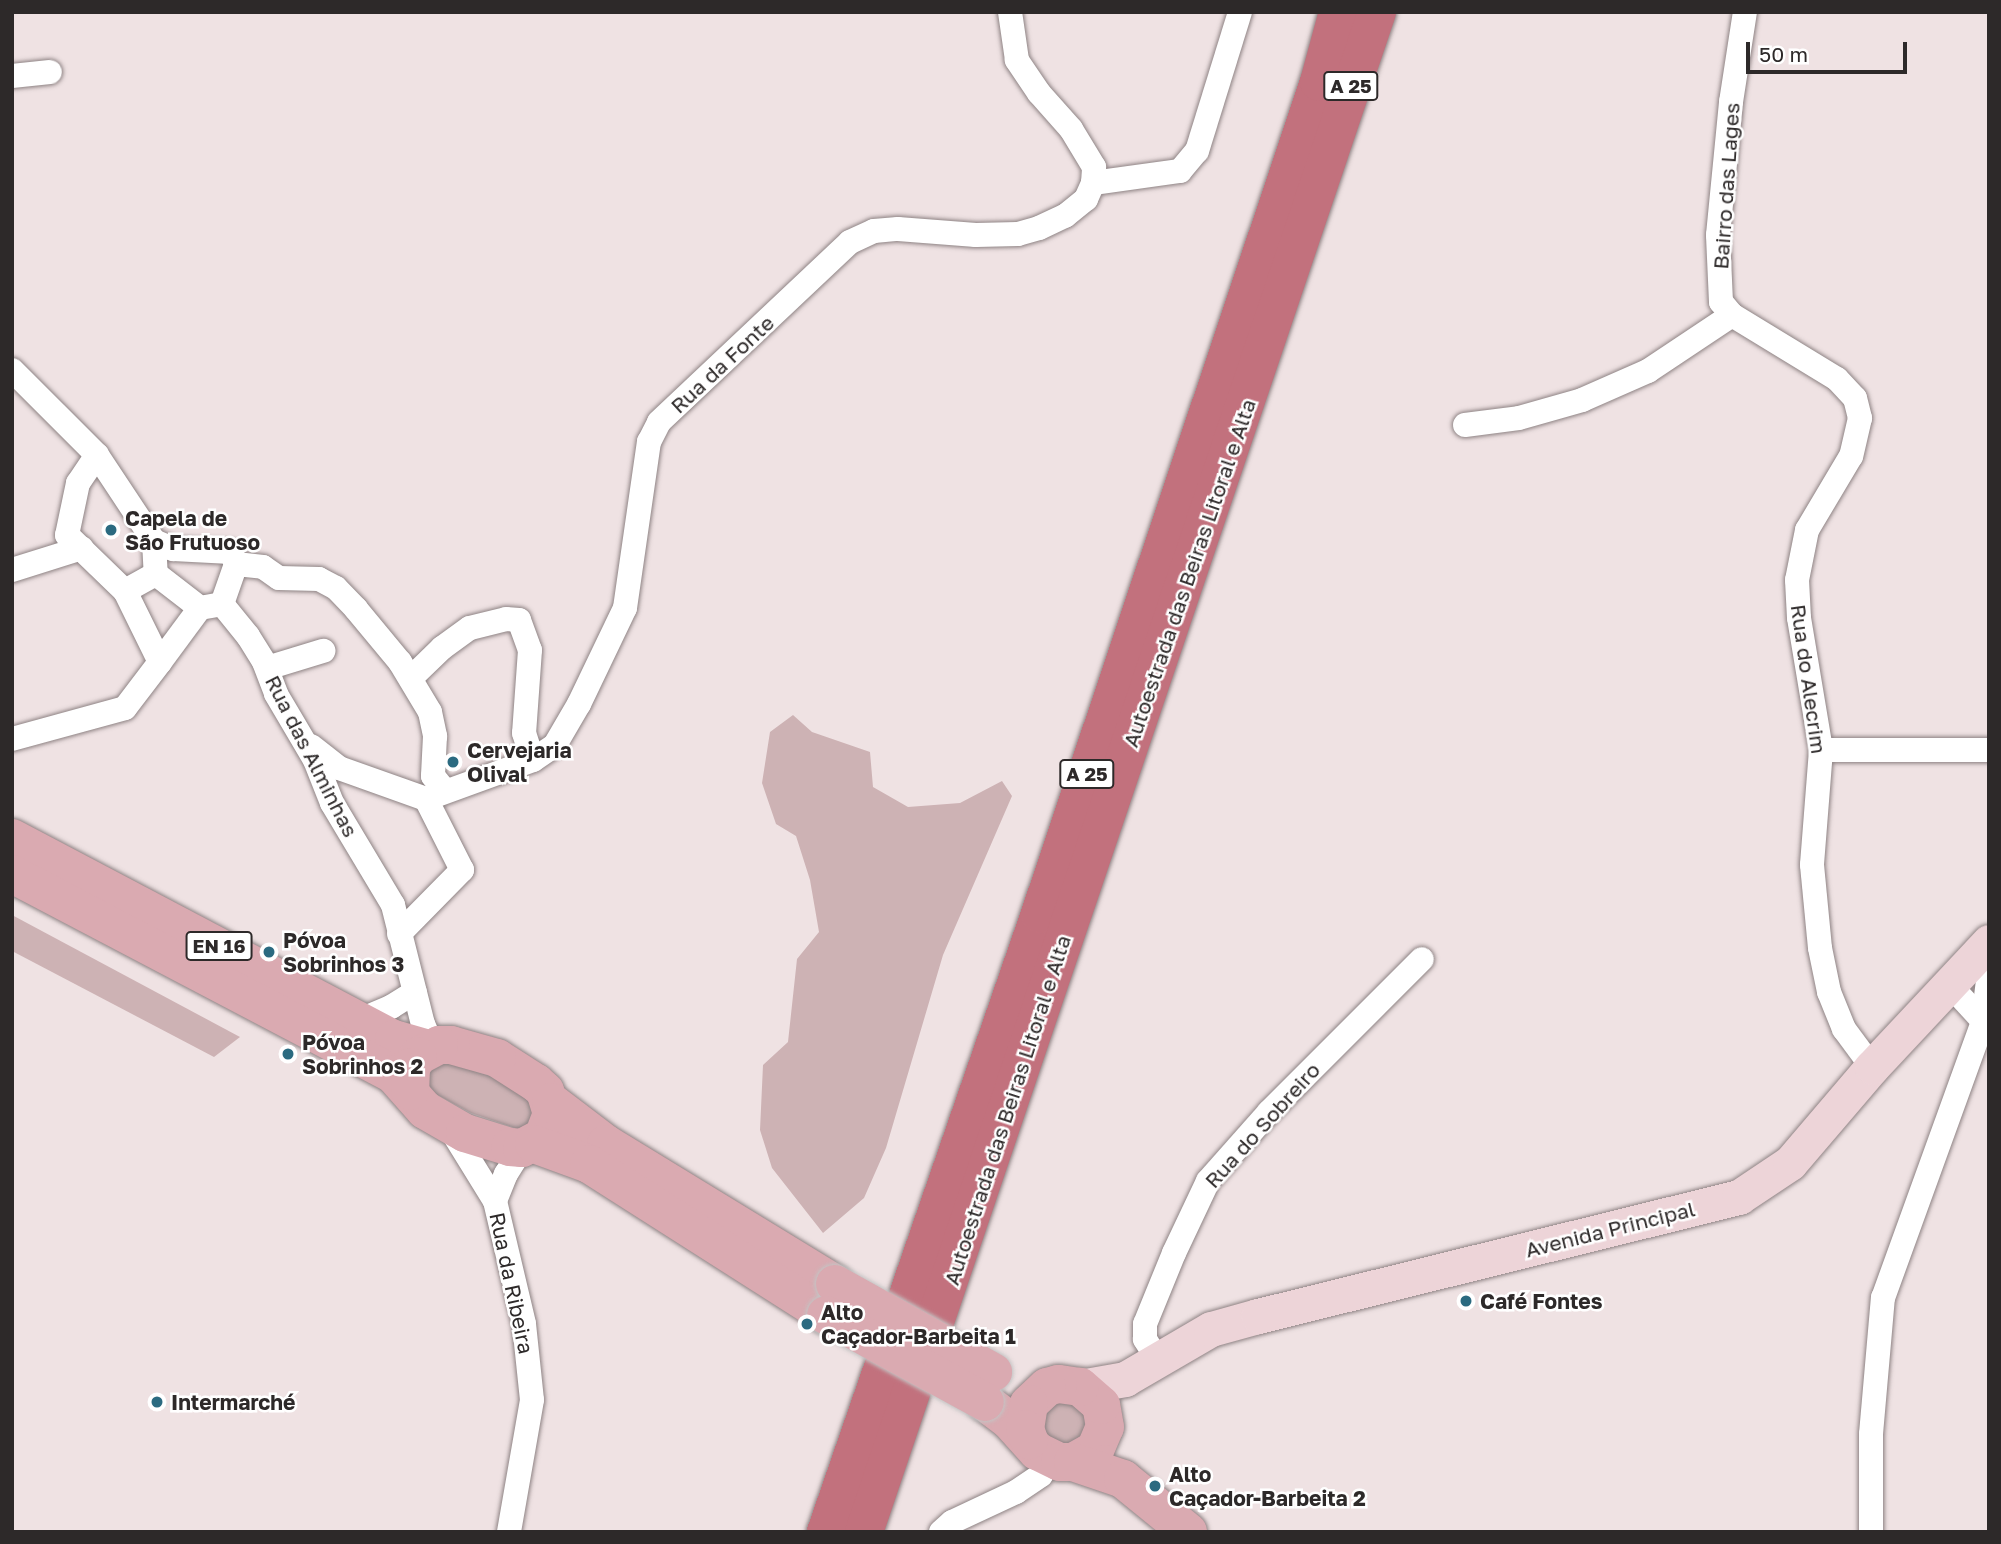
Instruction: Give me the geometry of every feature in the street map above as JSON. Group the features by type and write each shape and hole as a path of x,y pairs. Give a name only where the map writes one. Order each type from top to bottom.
{"highway":[{"name":"Autoestrada das Beiras Litoral e Alta","path":"826,1532 1040,914 1319,82 1338,12"},
{"name":"Autoestrada das Beiras Litoral e Alta","path":"864,1532 1377,12"}],"main road":[{"name":"EN 16","path":"12,838 394,1039 430,1048 451,1045 497,1058 536,1083 551,1102 606,1144 830,1299"},
{"name":"EN 16","path":"12,874 393,1074 425,1110 465,1133 510,1147 528,1146 589,1164 989,1387 1071,1446 1123,1479 1188,1532"},
{"name":"Avenida Principal","path":"1064,1387 1109,1384 1150,1365 1211,1329 1258,1315 1739,1197 1790,1163 1872,1067 1989,942"},
{"path":"410,1091 411,1067 430,1048"},
{"path":"528,1146 550,1126 551,1102"},
{"name":"Avenida Principal","path":"1071,1446 1150,1365"},
{"name":"EN 16","path":"989,1387 1019,1382 1064,1387"},
{"path":"1064,1387 1101,1405 1071,1446 1025,1429 1030,1405 1064,1387"}],"street":[{"path":"1010,12 1017,60 1088,155 1094,167 1093,183 1180,171 1197,151 1240,12"},
{"name":"Bairro das Lages","path":"1732,315 1721,303 1718,235 1731,102 1745,12"},
{"path":"12,76 50,72"},
{"name":"Rua da Fonte","path":"539,757 555,745 579,704 625,608 649,442 659,422 850,242 874,231 898,229 976,235 1018,234 1040,229 1065,216 1086,199 1093,183"},
{"path":"1465,425 1519,418 1582,400 1648,371 1732,315"},
{"name":"Rua do Alecrim","path":"1732,315 1837,379 1855,398 1860,418 1851,456 1807,530 1797,580 1799,618 1821,750 1812,865 1820,948 1829,992 1844,1029 1872,1067"},
{"path":"12,370 97,455 154,541 156,574 125,591"},
{"path":"97,455 78,482 67,535 125,591 160,662"},
{"path":"154,541 173,549 231,552 236,564"},
{"path":"12,570 82,548"},
{"path":"12,739 125,708 160,662 211,606 236,564"},
{"path":"236,564 263,567 279,578 319,579 336,588 381,637 411,678 434,722 433,776 436,795 462,870 398,934"},
{"name":"Rua das Alminhas","path":"156,574 211,606 248,636 267,668 276,694 305,741 332,803 393,905 398,934 415,992"},
{"path":"305,741 339,768 436,795 539,757 524,733 530,650 519,620 506,619 470,628 442,648 411,678"},
{"path":"267,668 323,651"},
{"path":"1821,750 1989,750"},
{"name":"Rua do Sobreiro","path":"1150,1365 1145,1324 1174,1252 1208,1181 1277,1103 1422,959"},
{"path":"1871,1532 1871,1434 1883,1298 1983,1021 1989,972"},
{"path":"1949,984 1983,1021"},
{"path":"359,1020 391,1007 415,992 430,1048"},
{"name":"Rua da Ribeira","path":"447,1122 495,1201 518,1289 531,1380 529,1419 509,1532"},
{"name":"Rua da Ribeira","path":"495,1201 506,1174 528,1146"},
{"path":"941,1532 952,1522 1016,1492 1041,1475 1071,1446"}],"shaded area":[{"path":"793,715 812,732 870,752 873,787 908,807 960,803 1002,781 1012,796 943,955 886,1148 864,1198 823,1233 772,1168 760,1130 763,1065 788,1042 797,959 819,932 810,880 796,836 776,824 762,783 770,732"},
{"path":"12,915 240,1037 214,1057 12,951"},
{"path":"442,1061 490,1076 528,1098 535,1121 518,1129 471,1113 434,1093 429,1089 427,1072"},
{"path":"1060,1397 1089,1412 1082,1444 1048,1445 1040,1412"}],"place":[{"name":"Capela de São Frutuoso","path":"111,530"},
{"name":"Cervejaria Olival","path":"453,762"},
{"name":"Póvoa Sobrinhos 3","path":"269,952"},
{"name":"Póvoa Sobrinhos 2","path":"288,1054"},
{"name":"Café Fontes","path":"1466,1301"},
{"name":"Alto Caçador-Barbeita 1","path":"807,1324"},
{"name":"Intermarché","path":"157,1402"},
{"name":"Alto Caçador-Barbeita 2","path":"1155,1486"}]}
